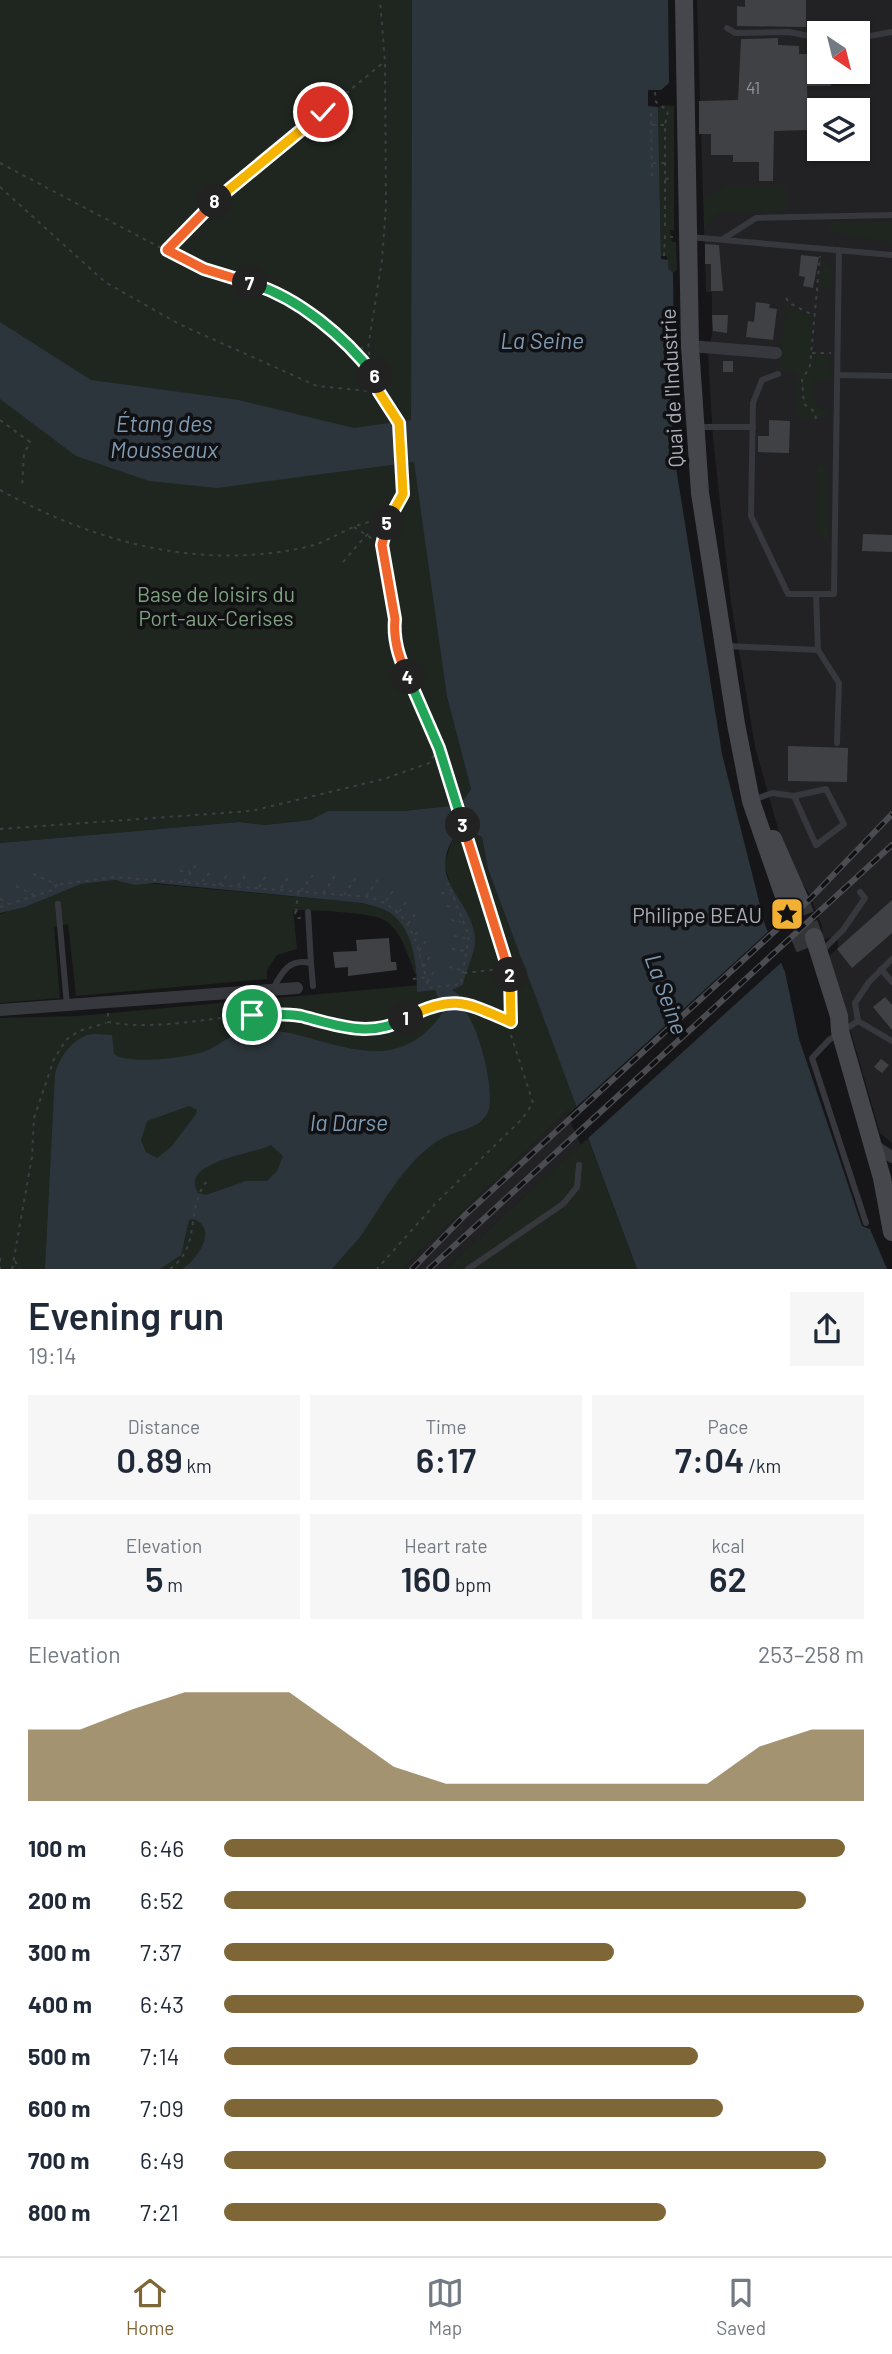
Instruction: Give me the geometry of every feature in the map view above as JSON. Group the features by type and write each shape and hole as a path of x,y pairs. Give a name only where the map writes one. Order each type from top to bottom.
{"main road":[{"name":"Quai de l'Industrie","path":"684,0 690,346 694,427 709,566 746,770 754,799 793,903"},
{"path":"813,946 839,1016 840,1031 873,1145 889,1178 892,1232"}],"street":[{"path":"690,346 776,353"},
{"path":"0,1010 297,988"},
{"path":"873,1145 892,1157"}],"lane":[{"path":"727,28 736,33 789,32 807,36"},
{"path":"870,36 892,32"},
{"path":"723,239 756,218 892,215"},
{"path":"688,237 892,255"},
{"path":"778,374 762,380 753,403 751,516 788,594 834,594 839,250"},
{"path":"837,375 892,376"},
{"path":"694,427 753,427"},
{"path":"816,594 818,650 839,683 837,743"},
{"path":"723,647 818,650"},
{"path":"754,799 772,793 794,796 826,789 844,824 816,845 794,796"},
{"path":"813,946 843,930 865,898 860,892"},
{"path":"58,904 67,1005"},
{"path":"309,912 313,986"},
{"path":"858,1021 855,1003 892,959"},
{"path":"273,989 289,965 299,961 311,963"},
{"path":"881,969 892,982"},
{"path":"858,1021 840,1031 814,1052 812,1058 866,1223"},
{"path":"858,1021 892,1041"},
{"path":"468,1269 563,1204 576,1187 579,1165"}],"path":[{"path":"343,562 367,534 390,516 400,504 403,494 399,423 379,392 368,348 382,260 386,208 385,62 380,0"},
{"path":"167,250 213,203 310,124 332,102 385,62"},
{"path":"655,92 656,102 668,111 665,125 665,229"},
{"path":"651,113 652,176"},
{"path":"651,125 665,125"},
{"path":"0,163 204,269 274,291 300,307 353,349 375,375"},
{"path":"652,163 665,163"},
{"path":"664,179 687,177"},
{"path":"0,187 105,282 179,324 317,386 379,392"},
{"path":"664,256 665,236 688,237"},
{"path":"816,419 815,412 805,406 802,394 811,353 821,248"},
{"path":"786,298 789,303 814,316"},
{"path":"353,349 368,348"},
{"path":"811,353 838,354"},
{"path":"0,420 30,442 24,454 22,487"},
{"path":"0,490 90,532 139,547 177,553 231,554 294,549 390,516"},
{"path":"377,1269 437,1202 522,1119 533,1102 511,1035 510,968 471,854 452,784 419,698 401,663 382,545 390,516"},
{"path":"354,527 382,545"},
{"path":"0,829 157,820 267,808 408,771 429,763 439,748"},
{"path":"184,882 198,862"},
{"path":"180,871 191,872"},
{"path":"201,884 210,872"},
{"path":"219,885 229,873"},
{"path":"238,887 247,873"},
{"path":"258,888 268,873"},
{"path":"33,874 58,885 114,877 323,893 366,897 385,902 399,912 408,924 419,951 428,988 461,984 468,939 448,883"},
{"path":"279,890 290,874"},
{"path":"297,906 299,891 313,875"},
{"path":"323,893 335,876"},
{"path":"344,895 357,876"},
{"path":"366,897 380,877"},
{"path":"0,907 56,889 58,885"},
{"path":"16,886 35,896"},
{"path":"385,902 395,888"},
{"path":"441,893 452,895"},
{"path":"0,899 10,904"},
{"path":"399,912 406,902"},
{"path":"447,906 457,907"},
{"path":"295,917 296,911"},
{"path":"408,924 416,913"},
{"path":"452,920 463,922"},
{"path":"414,937 420,928"},
{"path":"454,936 468,939"},
{"path":"419,951 426,941"},
{"path":"452,948 466,951"},
{"path":"423,967 430,956"},
{"path":"449,967 463,971 510,968"},
{"path":"426,982 434,972"},
{"path":"413,979 426,977"},
{"path":"107,1002 108,1022"},
{"path":"12,1269 32,1157 34,1118 54,1059 66,1040 79,1031 108,1022 128,1025 185,1024 275,1014 299,1016 348,1029 366,1029 396,1024 438,1004 464,1002 511,1022"},
{"path":"170,1269 184,1258 191,1242 198,1192 207,1181"},
{"path":"0,1258 0,1269"},
{"path":"14,1259 20,1269"}],"shaded area":[{"path":"697,0 892,0 892,1143 880,1133 829,956 838,948 838,941 832,937 823,940 822,926 809,893 797,876 781,839 755,747 731,603 713,438 708,355 712,334 712,292 706,292"},
{"path":"569,1109 571,1112 567,1115 581,1145 445,1269 402,1269"}],"green space":[{"name":"Base de loisirs du Port-aux-Cerises","path":"0,0 412,0 411,420 447,697 471,789 460,805 403,811 328,811 310,820 265,825 239,822 0,843"},
{"path":"674,106 674,230 670,230 672,242 676,242 677,270 673,273 668,268 667,256 661,256 658,107"},
{"path":"727,185 786,185 787,211 719,212 704,229 704,196 709,196"},
{"path":"892,221 892,243 830,232 830,222"},
{"path":"823,260 832,270 833,288 818,287"},
{"path":"786,304 813,317 810,354 830,355 831,379 814,380 814,403 818,403 819,409 831,410 825,418 797,419 797,374 779,368"},
{"path":"828,465 829,538 823,538 816,531 817,466"},
{"path":"467,830 482,837 488,869 577,1107 571,1112 568,1110 402,1269 0,1269 0,1018 78,1016 464,981 453,893 444,864 454,836"},
{"path":"113,880 362,903 383,908 394,913 405,925 422,974 415,974 400,938 386,921 356,914 293,910 297,949 277,955 267,970 267,979 76,996 68,924 54,927 60,998 0,1003 0,914 81,884"},
{"path":"588,1138 637,1269 445,1269"}],"water":[{"name":"La Seine","path":"412,0 668,0 669,83 661,90 648,90 648,106 658,107 661,259 668,260 668,268 673,273 674,350 669,373 673,449 722,754 765,925 785,972 799,1039 862,1226 870,1229 887,1269 637,1269 488,869 482,837 467,830 454,837 445,866 447,878 466,910 475,937 463,985 452,990 459,995 459,1006 472,1023 484,1056 490,1104 483,1119 472,1127 441,1139 416,1159 360,1237 332,1269 182,1269 199,1252 205,1237 205,1229 201,1223 193,1219 189,1220 181,1255 160,1269 45,1269 55,1075 68,1048 80,1038 94,1034 112,1035 114,1054 144,1060 207,1051 235,1035 260,1030 286,1032 368,1051 394,1049 420,1037 443,1012 435,990 417,992 415,961 410,940 400,922 382,909 362,903 155,883 135,885 115,880 81,884 25,907 0,913 0,843 239,822 265,825 310,820 328,811 403,811 460,805 471,789 447,697 414,462 217,488 149,481 76,456 0,399 0,322 91,380 239,400 354,428 411,420","holes":["189,1106 197,1110 196,1114 171,1147 157,1158 146,1152 141,1140 147,1121","271,1145 283,1156 277,1171 267,1181 246,1181 206,1195 198,1193 195,1182 199,1173 208,1166"]}],"pier":[{"path":"771,929 784,960 586,1140 574,1109"}],"building":[{"path":"745,0 806,0 806,27 737,26 737,6 745,7"},
{"path":"778,38 778,45 799,46 799,54 807,54 807,84 831,84 807,86 807,130 774,131 773,181 759,181 759,162 733,162 733,155 711,155 711,134 699,134 699,101 738,100 741,39"},
{"path":"705,244 719,245 723,291 711,291 711,264 705,264"},
{"path":"801,255 819,257 813,288 803,286 805,277 799,276"},
{"path":"756,302 770,304 769,308 777,309 773,340 746,337 748,321 754,322"},
{"path":"712,315 728,315 727,333 713,331"},
{"path":"723,361 733,361 733,372 723,372"},
{"path":"769,420 790,421 789,453 758,452 758,436 769,436"},
{"path":"863,534 892,535 892,552 862,551"},
{"path":"788,746 848,748 847,782 788,781"},
{"path":"892,900 892,933 852,968 837,949"},
{"path":"389,938 391,962 396,962 397,970 348,976 348,967 335,968 333,952 357,951 356,940"},
{"path":"885,997 892,1005 892,1030 873,1007"},
{"path":"881,1059 889,1065 882,1073 874,1067"}],"tunnel":[{"path":"799,898 814,937"},
{"path":"788,908 805,949"}],"railway":[{"path":"412,1269 465,1215 811,898 892,814"},
{"path":"429,1269 892,845"}],"place":[{"name":"Philippe BEAU","path":"787,914"}],"route":[{"path":"252,1015 299,1016 348,1029 366,1029 396,1024 438,1004 464,1002 511,1022 510,968 471,854 452,784 419,698 401,663 394,631 395,619 382,540 383,531 400,504 403,494 399,423 390,413 379,392 375,375 353,349 300,307 274,291 204,269 167,250 213,203 323,112"}],"water label":[{"name":"Étang des Mousseaux","path":"164,436"},
{"name":"la Darse","path":"349,1122"}]}
